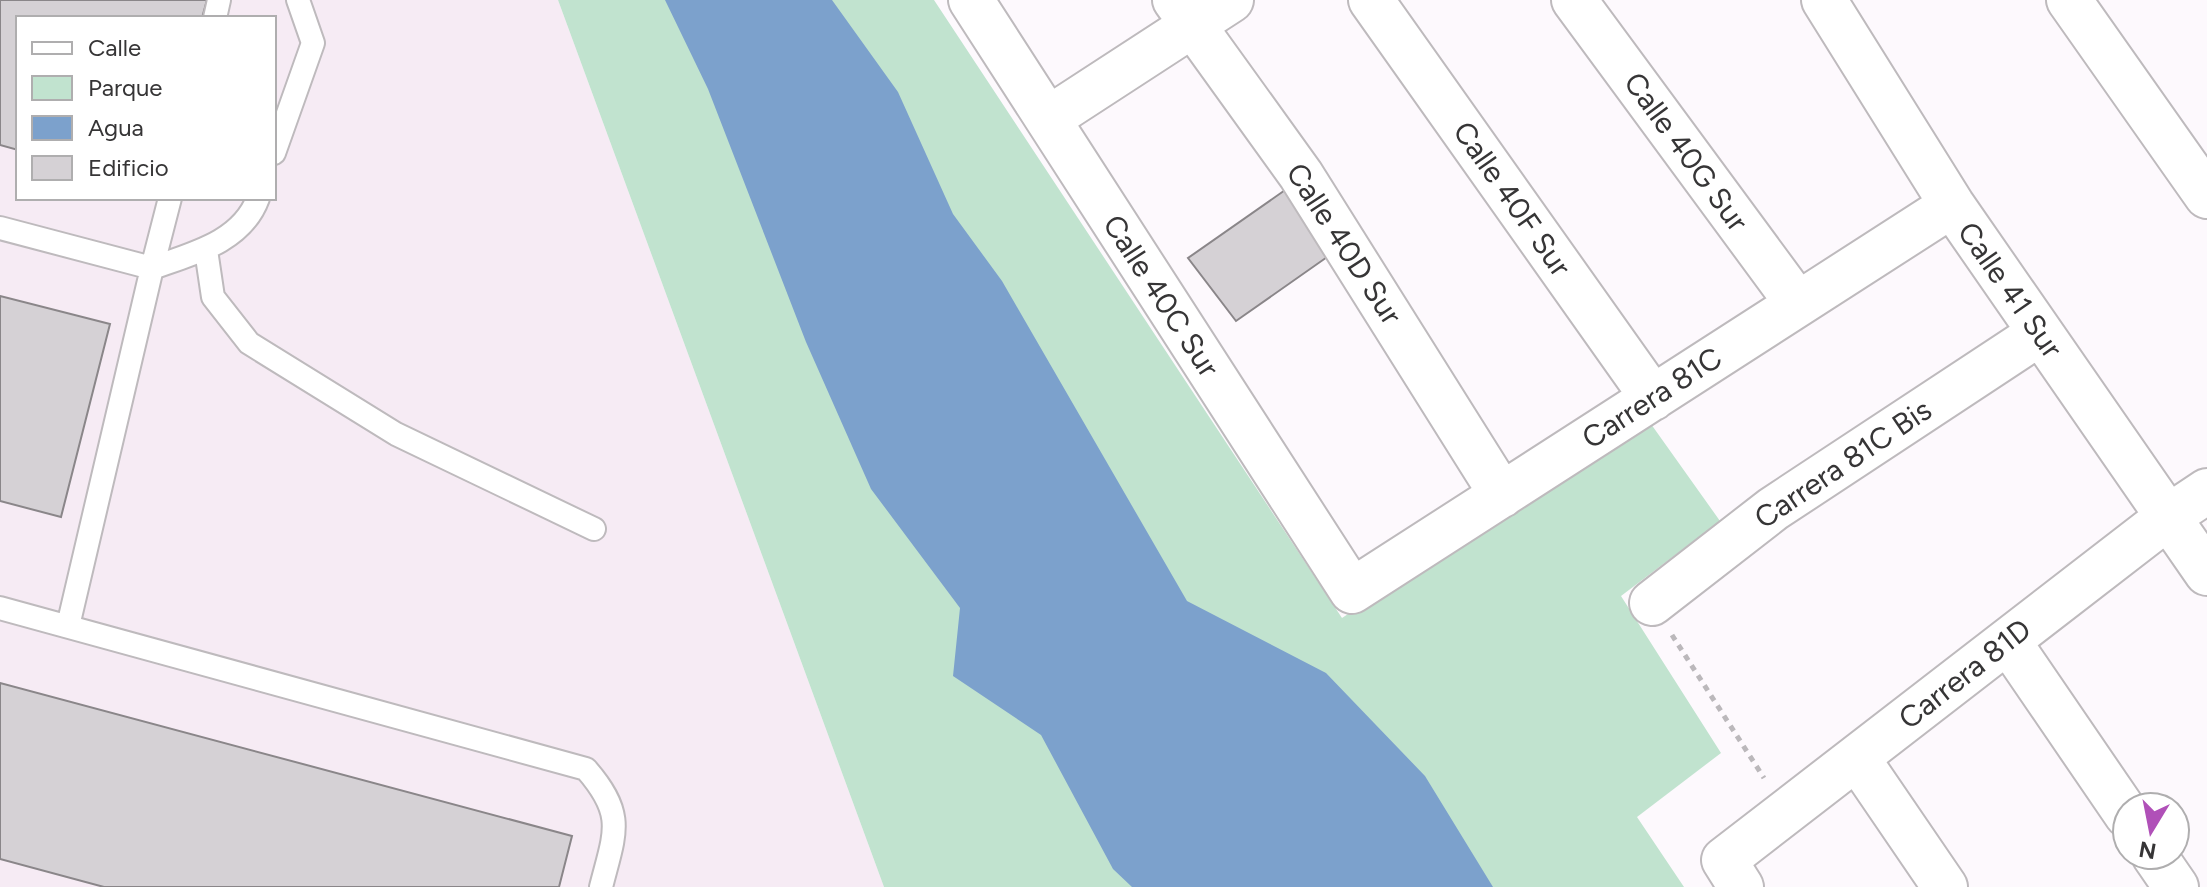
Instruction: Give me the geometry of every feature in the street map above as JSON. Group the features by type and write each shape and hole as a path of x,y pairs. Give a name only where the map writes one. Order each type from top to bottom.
{"street":[{"name":"Calle 40C Sur","path":"971,0 1352,591"},
{"path":"1048,119 1183,14 1231,0"},
{"name":"Calle 40F Sur","path":"1371,0 1653,398"},
{"name":"Calle 40G Sur","path":"1574,0 1798,304"},
{"name":"Calle 41 Sur","path":"1824,0 1952,205 2207,573"},
{"path":"2069,0 2207,196"},
{"name":"Calle 40D Sur","path":"1183,14 1301,175 1502,495"},
{"name":"Carrera 81C","path":"1352,591 1952,205"},
{"name":"Carrera 81C Bis","path":"1652,603 1773,509 2040,333"},
{"name":"Carrera 81D","path":"1733,874 1786,812 2168,517 2207,491"},
{"path":"2008,641 2111,792"},
{"path":"1857,758 1945,887"}],"lane":[{"path":"276,147 313,43 298,0"},
{"path":"68,626 169,200"},
{"path":"0,228 152,268 206,250 236,230 257,200"},
{"path":"206,250 213,297 249,343 396,434 594,529"},
{"path":"0,608 586,769 608,795 615,832 601,887"}],"path":[{"path":"1652,603 1786,812"}],"shaded area":[{"path":"0,0 558,0 884,887 0,887"}],"green space":[{"path":"558,0 934,0 1342,618 1646,417 1720,521 1621,596 1721,753 1637,817 1684,887 884,887"}],"water":[{"path":"665,0 832,0 898,92 953,214 1002,281 1187,601 1326,673 1425,776 1493,887 1132,887 1113,869 1041,735 953,676 960,608 871,489 806,342 708,89"}],"building":[{"path":"0,0 207,0 203,16 16,16 16,149 0,145"},
{"path":"1298,181 1330,255 1236,321 1188,258"},
{"path":"0,296 110,324 61,517 0,501"},
{"path":"0,683 572,836 559,887 104,887 0,859"}]}
